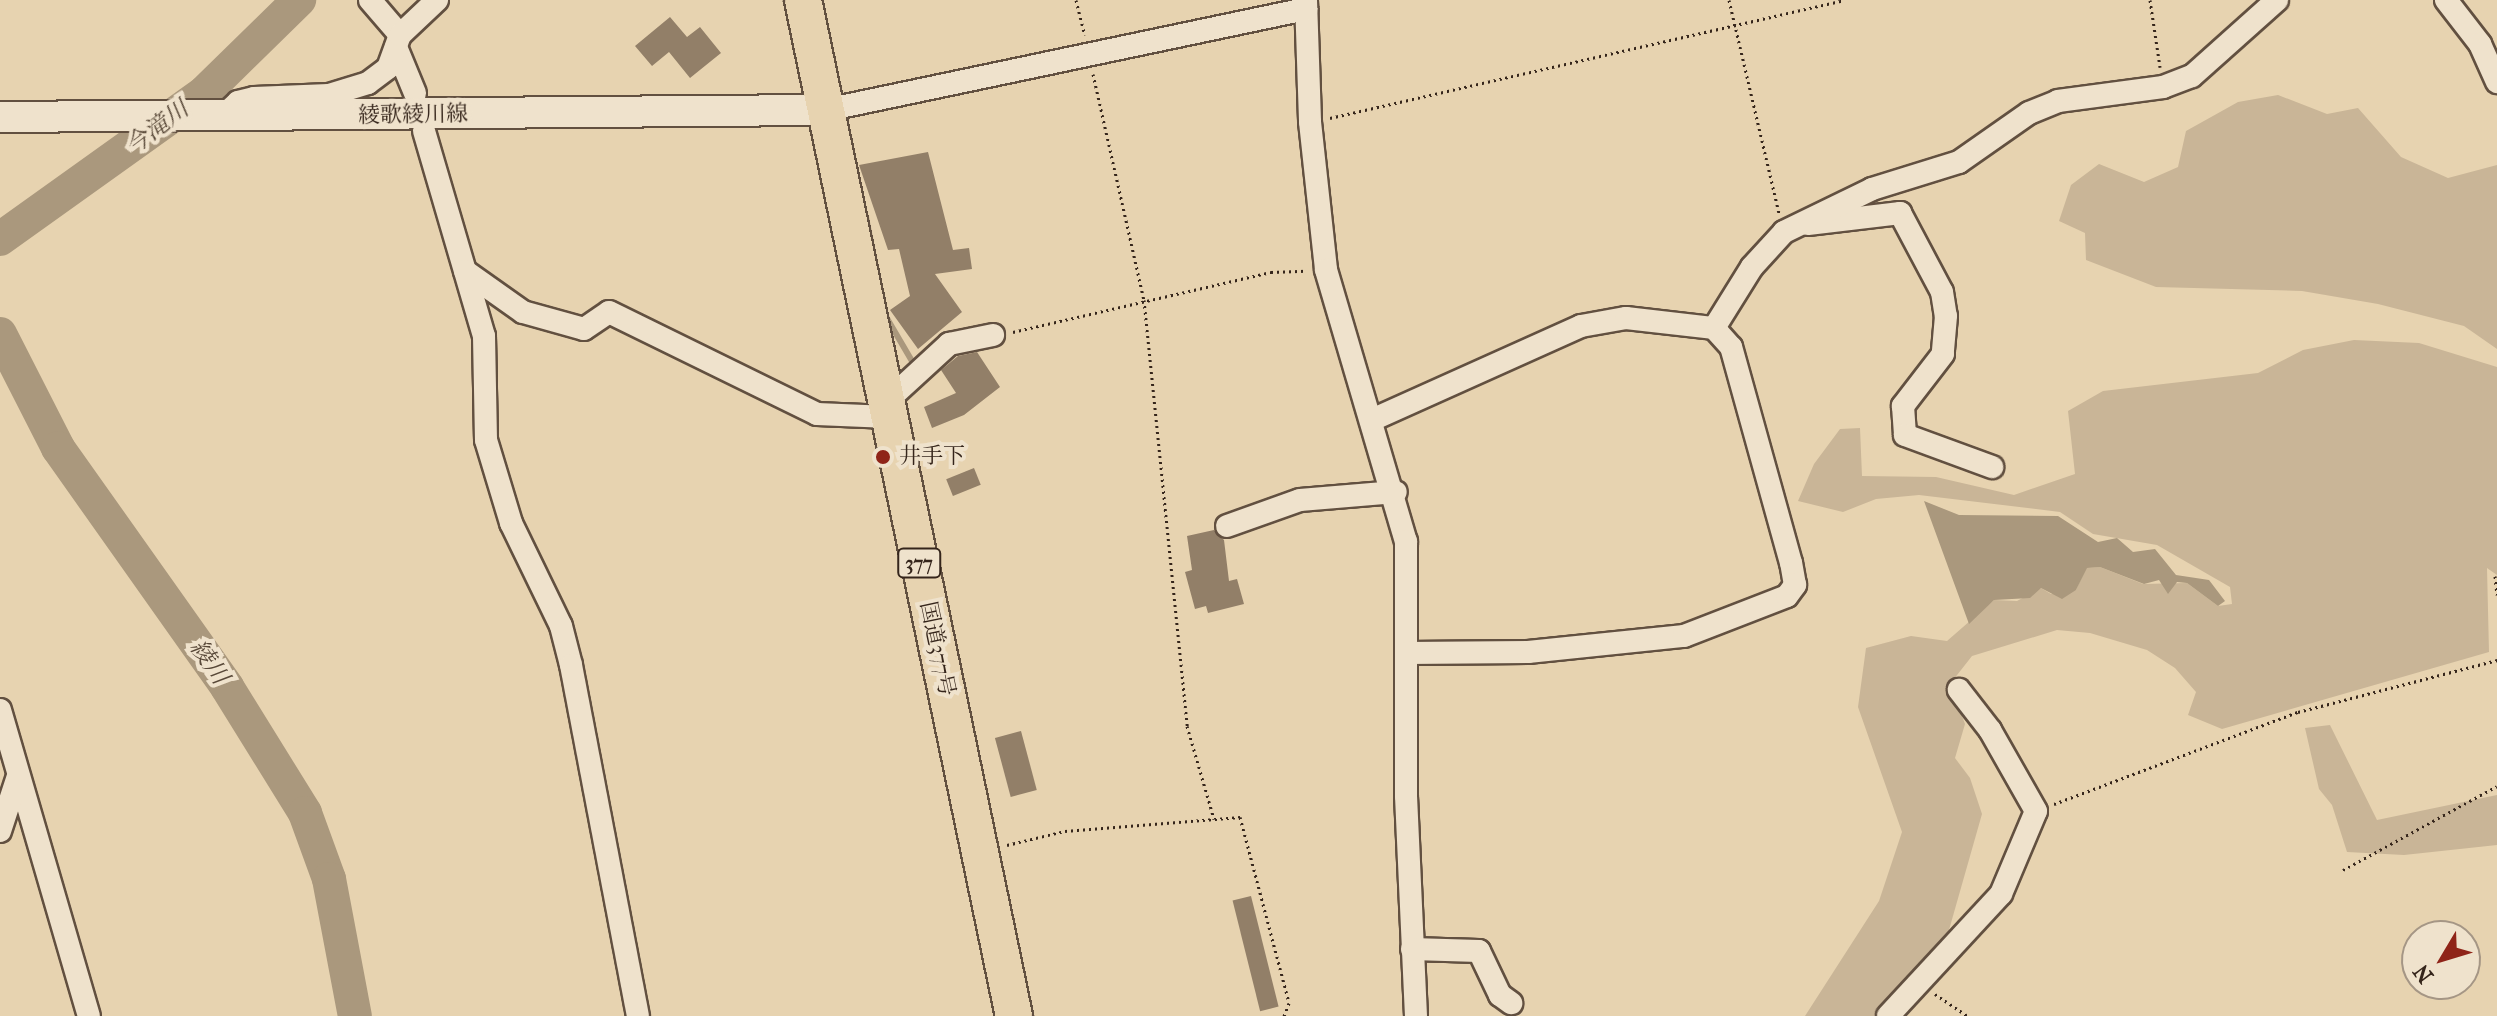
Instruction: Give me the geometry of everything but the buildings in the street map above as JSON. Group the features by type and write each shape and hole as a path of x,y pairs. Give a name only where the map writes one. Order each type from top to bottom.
{"highway":[{"name":"国道377号","path":"803,0 1014,1016"}],"main road":[{"name":"綾歌綾川線","path":"0,117 826,110"}],"street":[{"path":"370,0 398,41 415,93"},
{"path":"215,117 254,98 329,95 368,83 388,68 398,41 437,0"},
{"path":"1714,328 1752,267 1792,228 1872,189 1959,162 2029,113 2058,101 2163,87 2192,76 2277,0"},
{"path":"2446,0 2480,44 2497,82"},
{"path":"826,110 1089,56 1306,5 1310,122 1326,270 1396,492 1406,541 1412,949 1416,1016"},
{"path":"424,131 484,336 486,440 511,523 561,626 638,1016"},
{"path":"1792,228 1900,213 1942,292 1946,316 1943,354 1903,406 1905,435 1992,467"},
{"path":"465,271 523,312 584,329 609,312 817,414 888,410 914,369 949,344 993,335"},
{"path":"1374,419 1581,326 1626,318 1714,328 1731,347 1795,585 1787,596 1684,636 1528,652 1406,653"},
{"path":"1227,526 1300,500 1396,492"},
{"path":"1888,1016 2001,894 2036,811 1959,690"},
{"path":"0,711 89,1016"},
{"path":"0,831 18,776"},
{"path":"1412,949 1479,951 1500,995 1511,1003"}],"path":[{"path":"1076,0 1144,300 1187,726 1214,819"},
{"path":"1729,0 1792,228"},
{"path":"1310,122 1845,0"},
{"path":"2150,0 2163,87"},
{"path":"993,335 1271,272 1326,270"},
{"path":"2495,576 2497,595"},
{"path":"2036,811 2298,712 2497,660"},
{"path":"2343,870 2497,786"},
{"path":"979,848 1065,831 1240,817 1289,1003 1284,1016"},
{"path":"1919,983 1968,1016"}],"shaded area":[{"path":"2278,95 2327,114 2358,108 2401,157 2448,178 2497,165 2497,349 2464,326 2378,304 2302,291 2156,287 2086,260 2085,233 2059,221 2071,185 2099,164 2144,182 2178,167 2186,131 2238,102"},
{"path":"2354,340 2419,343 2497,367 2497,575 2487,568 2489,652 2222,729 2188,715 2196,692 2175,668 2147,650 2090,633 2057,630 1972,656 1950,684 1965,724 1955,758 1970,778 1982,814 1947,937 1874,1016 1805,1016 1879,901 1902,832 1858,707 1866,648 1911,636 1947,641 1994,600 2017,601 2041,588 2051,594 2076,590 2086,568 2100,567 2143,584 2187,583 2218,606 2232,604 2230,587 2157,545 2093,534 2060,512 1919,495 1876,499 1843,512 1798,501 1814,464 1840,429 1860,428 1862,476 1936,477 2014,495 2075,474 2068,411 2103,391 2258,373 2303,350"},
{"path":"1924,501 1959,515 2058,516 2098,542 2117,538 2133,552 2155,549 2176,575 2209,580 2225,601 2218,606 2187,583 2177,582 2168,594 2159,580 2144,584 2100,567 2087,568 2076,590 2062,599 2041,588 2030,598 1994,600 1969,624"},
{"path":"2330,725 2377,820 2497,795 2497,845 2404,855 2347,852 2332,805 2319,789 2305,728"}],"waterway":[{"name":"今滝川","path":"0,239 205,92 299,0"},
{"path":"866,217 876,269"},
{"path":"885,315 913,363"},
{"name":"綾川","path":"0,334 58,448 227,687 305,813 329,879 355,1016"}],"place":[{"name":"井手下","path":"883,457"}]}
